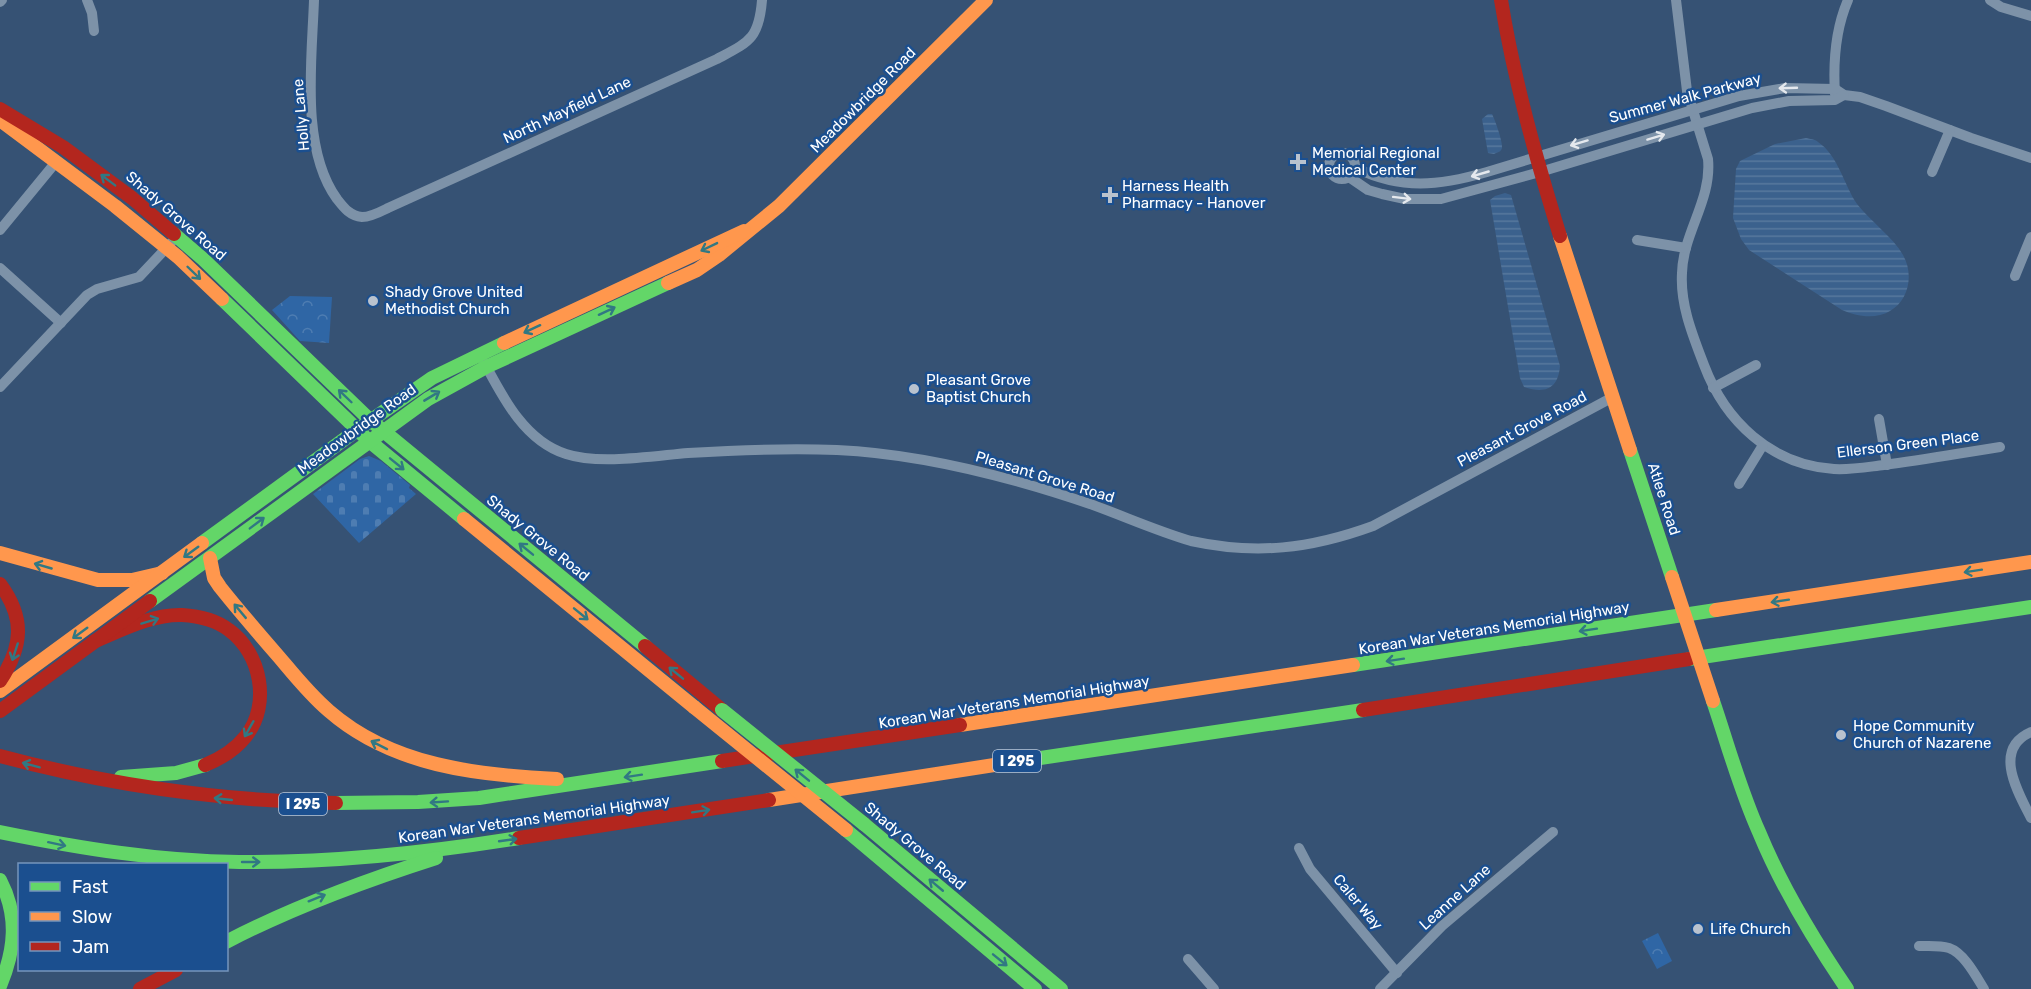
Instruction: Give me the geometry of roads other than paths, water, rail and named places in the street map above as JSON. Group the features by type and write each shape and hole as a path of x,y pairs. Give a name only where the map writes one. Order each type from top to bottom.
{"main road":[{"name":"Meadowbridge Road","path":"0,711 368,440 428,399 486,367 697,270 724,253 800,188 986,0"},
{"name":"Atlee Road","path":"1501,0 1510,56 1540,172 1745,797 1765,848 1806,926 1847,989"},
{"name":"Shady Grove Road","path":"0,109 89,165 132,198 177,236 370,420 864,824 1061,989"},
{"name":"Shady Grove Road","path":"0,120 167,248 368,440 846,830 1035,989"},
{"name":"Meadowbridge Road","path":"0,691 370,420 432,378 762,222"},
{"path":"0,553 98,580 132,580 162,573"},
{"path":"210,558 214,578 220,587 304,686 337,717 364,737 403,755 474,773 515,778 601,781"},
{"name":"Korean War Veterans Memorial Highway","path":"0,756 92,779 198,796 262,802 331,805 405,804 479,798 2031,562"},
{"path":"0,584 18,615 20,633 14,658 0,681"},
{"name":"Korean War Veterans Memorial Highway","path":"0,832 114,853 237,862 360,859 481,844 2031,607"},
{"path":"92,779 178,773 216,760 233,750 250,730 260,696 259,674 245,645 227,628 205,618 184,615 164,617 95,641"},
{"path":"228,941 270,919 328,894 481,844"},
{"path":"0,880 10,902 14,931 12,952 0,986"},
{"path":"970,935 981,922"},
{"path":"140,989 172,971"}],"street":[{"path":"87,0 92,13 94,31"},
{"name":"Holly Lane","path":"314,0 311,92 316,148 335,196 346,211 355,215"},
{"name":"North Mayfield Lane","path":"355,215 370,216 735,49 746,42 757,29 762,0"},
{"name":"Ellerson Green Place","path":"1676,0 1686,83 1708,159 1709,182 1686,248 1682,270 1684,301 1694,339 1713,387 1728,411 1763,445 1787,458 1819,467 1851,469 2000,447"},
{"path":"1838,95 1834,64 1836,40 1840,20 1848,0"},
{"path":"1990,0 2001,7 2031,16"},
{"name":"Summer Walk Parkway","path":"1356,168 1388,181 1403,184 1468,178 1693,110 1761,91 1785,88 1860,97 2031,158"},
{"name":"Summer Walk Parkway","path":"1349,177 1368,190 1394,197 1422,200 1441,199 1765,105 1838,95"},
{"path":"1932,172 1950,130"},
{"path":"1339,153 1348,153 1354,159 1356,168 1349,177 1340,179 1332,174 1329,166 1332,158 1339,153"},
{"path":"0,230 56,162"},
{"path":"0,387 92,292 139,277 177,236"},
{"path":"2015,276 2031,237"},
{"path":"1637,240 1686,248"},
{"path":"0,268 61,323"},
{"name":"Pleasant Grove Road","path":"479,354 516,416 526,428 546,445 569,455 593,459 732,450 804,449 891,454 953,465 1048,490 1191,541 1211,546 1257,549 1296,547 1326,542 1373,526 1613,397"},
{"path":"1713,387 1755,365"},
{"path":"1879,419 1887,465"},
{"path":"1740,484 1763,445"},
{"path":"2031,732 2016,743 2012,750 2010,764 2016,786 2031,818"},
{"name":"Leanne Lane","path":"1380,989 1442,926 1553,832"},
{"name":"Caler Way","path":"1299,848 1310,869 1397,974"},
{"path":"1919,946 1940,946 1953,950 1959,954 1984,989"},
{"path":"1188,959 1214,989"}],"place":[{"name":"Memorial Regional Medical Center","path":"1298,162"},
{"name":"Harness Health Pharmacy - Hanover","path":"1110,195"},
{"name":"Shady Grove United Methodist Church","path":"373,301"},
{"name":"Pleasant Grove Baptist Church","path":"914,389"},
{"name":"Hope Community Church of Nazarene","path":"1841,735"},
{"name":"Life Church","path":"1698,929"}]}
